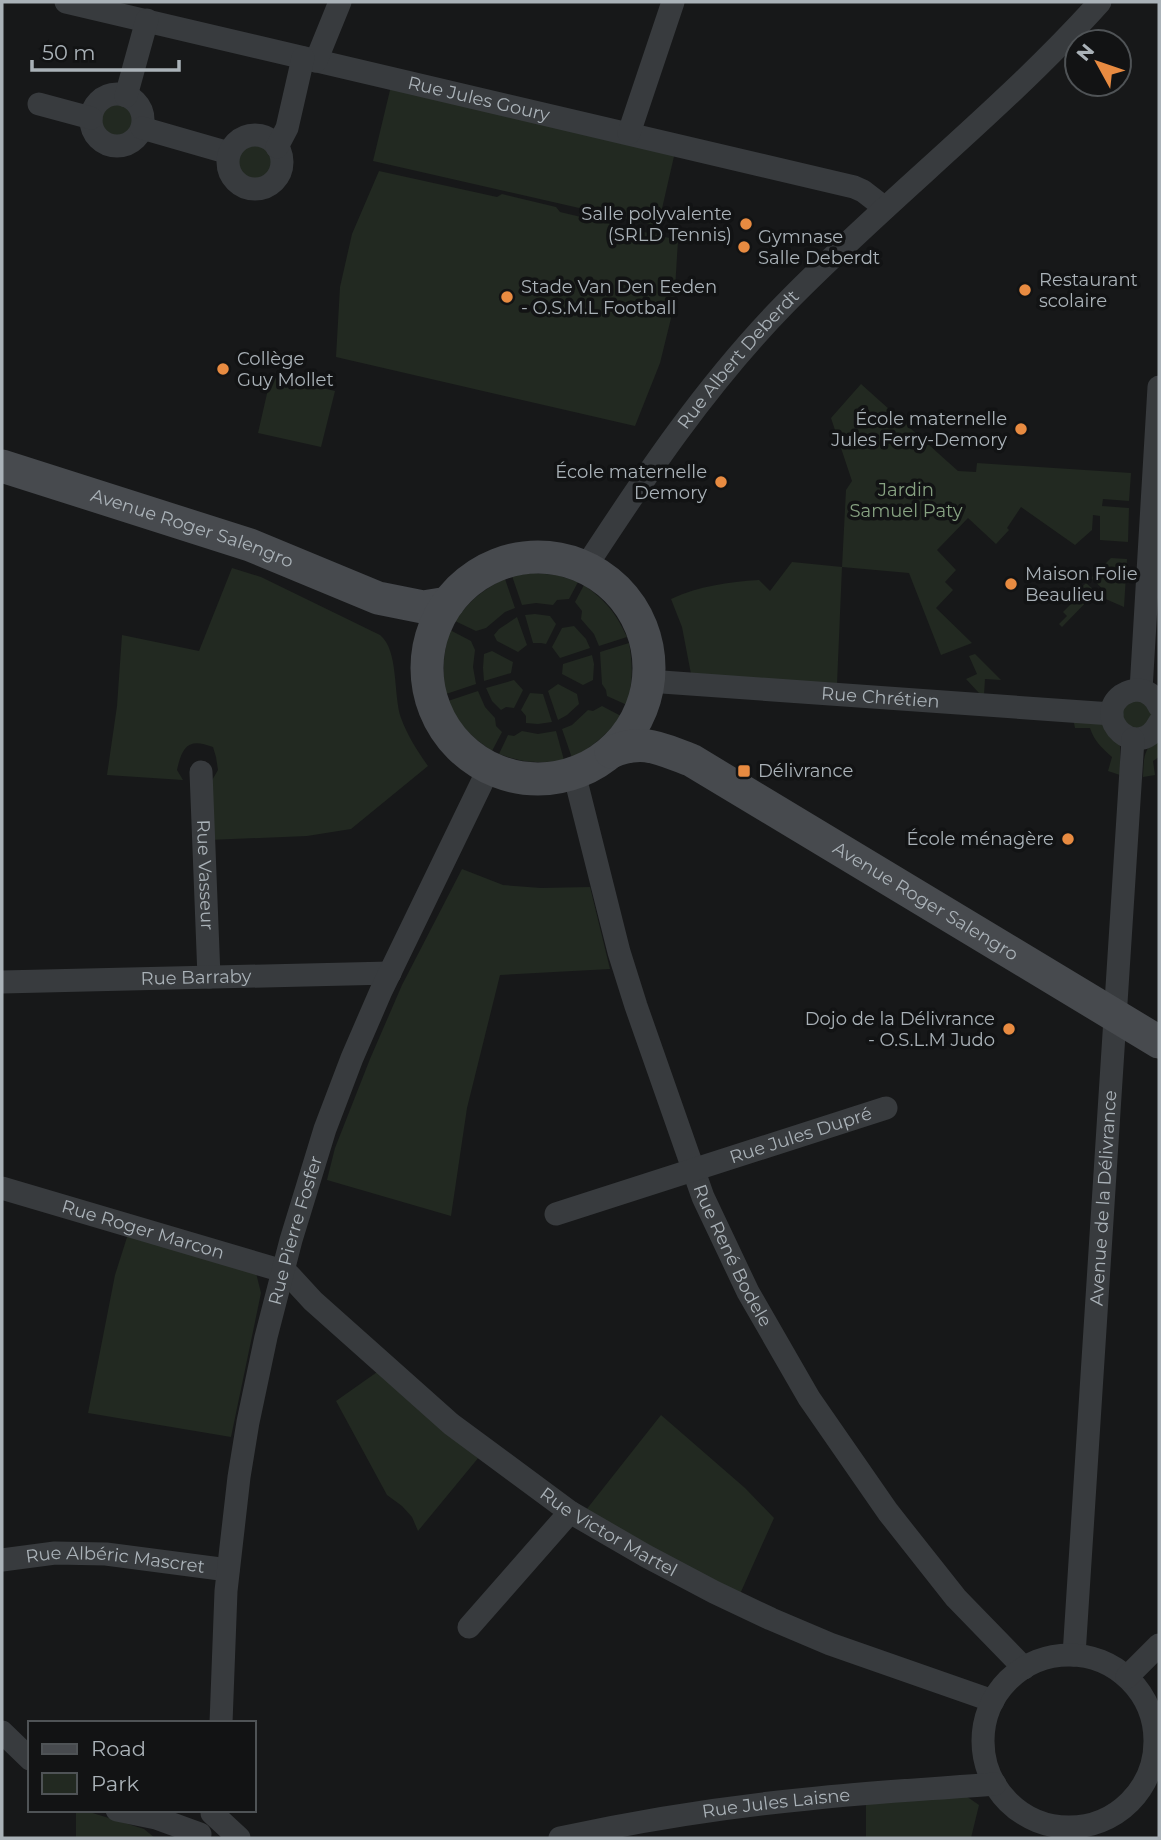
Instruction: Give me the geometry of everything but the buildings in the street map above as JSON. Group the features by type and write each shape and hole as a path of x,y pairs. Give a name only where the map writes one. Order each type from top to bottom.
{"street":[{"name":"Rue Jules Goury","path":"66,2 854,187 885,208"},
{"path":"276,147 287,128 310,59 340,2"},
{"path":"629,133 673,2"},
{"name":"Rue Albert Deberdt","path":"585,568 673,437 712,387 781,308 1035,70 1100,2"},
{"path":"126,96 146,20"},
{"path":"114,94 126,96 140,108 142,128 134,139 122,146 102,142 91,125 94,107 103,98 114,94"},
{"path":"39,104 91,118"},
{"path":"142,128 229,153"},
{"path":"251,136 265,138 276,147 281,160 279,173 271,184 258,189 245,187 234,179 228,167 229,153 238,142 251,136"},
{"path":"1141,691 1159,387"},
{"name":"Avenue Roger Salengro","path":"2,466 250,544 378,598 423,607 448,603"},
{"path":"545,558 566,561 585,568 612,585 632,609 645,638 649,659 647,689 632,727 611,752 574,774 531,779 510,776 489,768 472,758 457,744 439,719 432,701 428,681 428,650 436,626 448,603 473,578 504,562 545,558"},
{"name":"Avenue Roger Salengro","path":"378,598 411,624 424,639 428,650"},
{"name":"Avenue Roger Salengro","path":"647,689 647,714 654,728 691,760 1159,1042"},
{"name":"Rue Chrétien","path":"647,689 1112,714"},
{"path":"1159,706 1153,697 1133,690 1125,693 1114,705 1112,714 1120,733 1133,739 1149,735 1156,730 1159,723"},
{"name":"Avenue de la Délivrance","path":"1074,1655 1133,739"},
{"name":"Avenue Roger Salengro","path":"611,752 641,744 691,760"},
{"name":"Rue Pierre Fosfer","path":"221,1721 228,1570 235,1505 246,1434 283,1271 325,1129 362,1035 489,768"},
{"name":"Rue Vasseur","path":"201,772 209,977"},
{"name":"Rue René Bodele","path":"574,774 625,972 693,1169 717,1229 748,1293 782,1354 826,1423 920,1555 977,1621 1024,1668"},
{"name":"Rue Barraby","path":"2,982 390,973"},
{"name":"Rue Jules Dupré","path":"556,1214 886,1108"},
{"name":"Rue Roger Marcon","path":"2,1188 283,1271"},
{"name":"Rue Victor Martel","path":"283,1271 432,1408 570,1512 646,1556 771,1619 830,1644 993,1701"},
{"path":"469,1627 570,1512"},
{"name":"Rue Albéric Mascret","path":"2,1560 41,1554 90,1553 228,1570"},
{"path":"1127,1676 1159,1645"},
{"path":"1074,1655 1111,1665 1127,1676 1150,1709 1157,1753 1148,1777 1125,1806 1115,1814 1066,1833 1033,1819 1005,1798 989,1773 984,1736 986,1718 993,1701 1006,1683 1024,1668 1039,1661 1074,1655"},
{"path":"2,1732 28,1757"},
{"name":"Rue Jules Laisne","path":"560,1838 646,1821 751,1805 995,1784"},
{"path":"126,1812 164,1821 199,1836 212,1812"},
{"path":"214,1812 239,1838"}],"green space":[{"path":"391,86 675,152 658,226 373,161"},
{"path":"116,102 128,107 133,119 128,131 116,136 104,131 99,119 104,107"},
{"path":"256,145 269,150 274,163 269,176 256,181 243,176 238,163 243,150"},
{"name":"Stade Van Den Eeden - O.S.M.L Football","path":"379,171 497,197 502,194 556,207 560,212 678,240 674,306 660,363 635,426 336,357 340,287 352,234"},
{"path":"271,376 335,391 321,447 258,433"},
{"name":"Jardin Samuel Paty","path":"861,384 958,471 976,472 977,463 1131,473 1129,501 1103,499 1102,506 1129,508 1128,542 1100,540 1100,516 1093,515 1092,530 1075,545 1021,507 1007,528 1009,530 996,544 968,518 937,550 956,570 945,582 953,590 936,608 972,643 941,655 909,573 842,567 846,490 852,481 831,418"},
{"path":"1111,558 1127,559 1124,607 1101,597 1106,592 1091,578"},
{"path":"792,562 842,567 837,684 691,674 682,627 671,599 725,583 759,580 770,591"},
{"path":"232,568 261,577 380,635 386,642 393,662 401,718 428,766 351,829 307,836 208,840 211,782 218,770 213,747 204,744 192,744 181,755 177,770 183,780 107,775 117,706 122,635 199,651"},
{"path":"533,573 557,575 578,582 569,599 557,600 553,605 522,605 512,576"},
{"path":"505,579 515,608 505,612 486,628 476,631 455,621 477,596"},
{"path":"1086,583 1096,592 1062,627 1059,624 1067,616 1063,612 1085,590 1082,587"},
{"path":"584,585 610,608 627,637 599,646 594,634 581,619 582,611 575,602"},
{"path":"525,615 550,616 556,624 546,644 533,643"},
{"path":"517,617 527,645 518,652 497,641 494,635"},
{"path":"574,626 590,648 560,658 552,647 562,628"},
{"path":"450,630 471,641 475,650 473,667 476,684 446,694 444,662"},
{"path":"629,643 632,674 627,705 607,696 602,684 600,652"},
{"path":"492,651 513,662 511,673 484,681 484,654"},
{"path":"975,654 1001,680 985,679 984,695 966,679 977,674 969,656"},
{"path":"592,655 593,680 583,685 562,674 563,664"},
{"path":"514,680 523,690 514,708 506,707 501,710 492,701 486,688"},
{"path":"558,684 577,694 579,704 558,720 548,691"},
{"path":"478,691 485,707 495,718 496,726 502,732 492,751 466,729 448,701"},
{"path":"530,693 543,694 552,722 526,723 526,716 521,710"},
{"path":"1140,698 1153,714 1150,725 1129,730 1119,712 1121,706"},
{"path":"602,706 621,716 599,740 572,758 562,729 572,725 588,710 593,711"},
{"path":"1073,718 1103,722 1120,746 1120,775 1108,771 1112,757 1096,741 1090,728 1075,728"},
{"path":"522,731 538,734 556,731 564,760 531,762 499,754 508,735 514,736"},
{"path":"1159,736 1159,757 1153,761 1155,775 1143,777 1145,754"},
{"path":"462,869 503,885 541,888 590,887 610,969 500,975 467,1108 451,1216 327,1180 335,1148 402,985"},
{"path":"129,1231 255,1269 261,1293 231,1437 88,1413 115,1275"},
{"path":"380,1370 479,1457 418,1531 412,1517 387,1495 336,1401"},
{"path":"661,1415 745,1488 774,1518 740,1594 693,1571 586,1510"},
{"path":"966,1796 979,1805 971,1838 866,1838 866,1801"},
{"path":"76,1812 89,1812 144,1829 155,1838 76,1838"}],"place":[{"name":"Salle polyvalente (SRLD Tennis)","path":"746,224"},
{"name":"Gymnase Salle Deberdt","path":"744,247"},
{"name":"Restaurant scolaire","path":"1025,290"},
{"name":"Stade Van Den Eeden - O.S.M.L Football","path":"507,297"},
{"name":"Collège Guy Mollet","path":"223,369"},
{"name":"École maternelle Jules Ferry-Demory","path":"1021,429"},
{"name":"École maternelle Demory","path":"721,482"},
{"name":"Maison Folie Beaulieu","path":"1011,584"},
{"name":"Délivrance","path":"744,771"},
{"name":"École ménagère","path":"1068,839"},
{"name":"Dojo de la Délivrance - O.S.L.M Judo","path":"1009,1029"}]}
